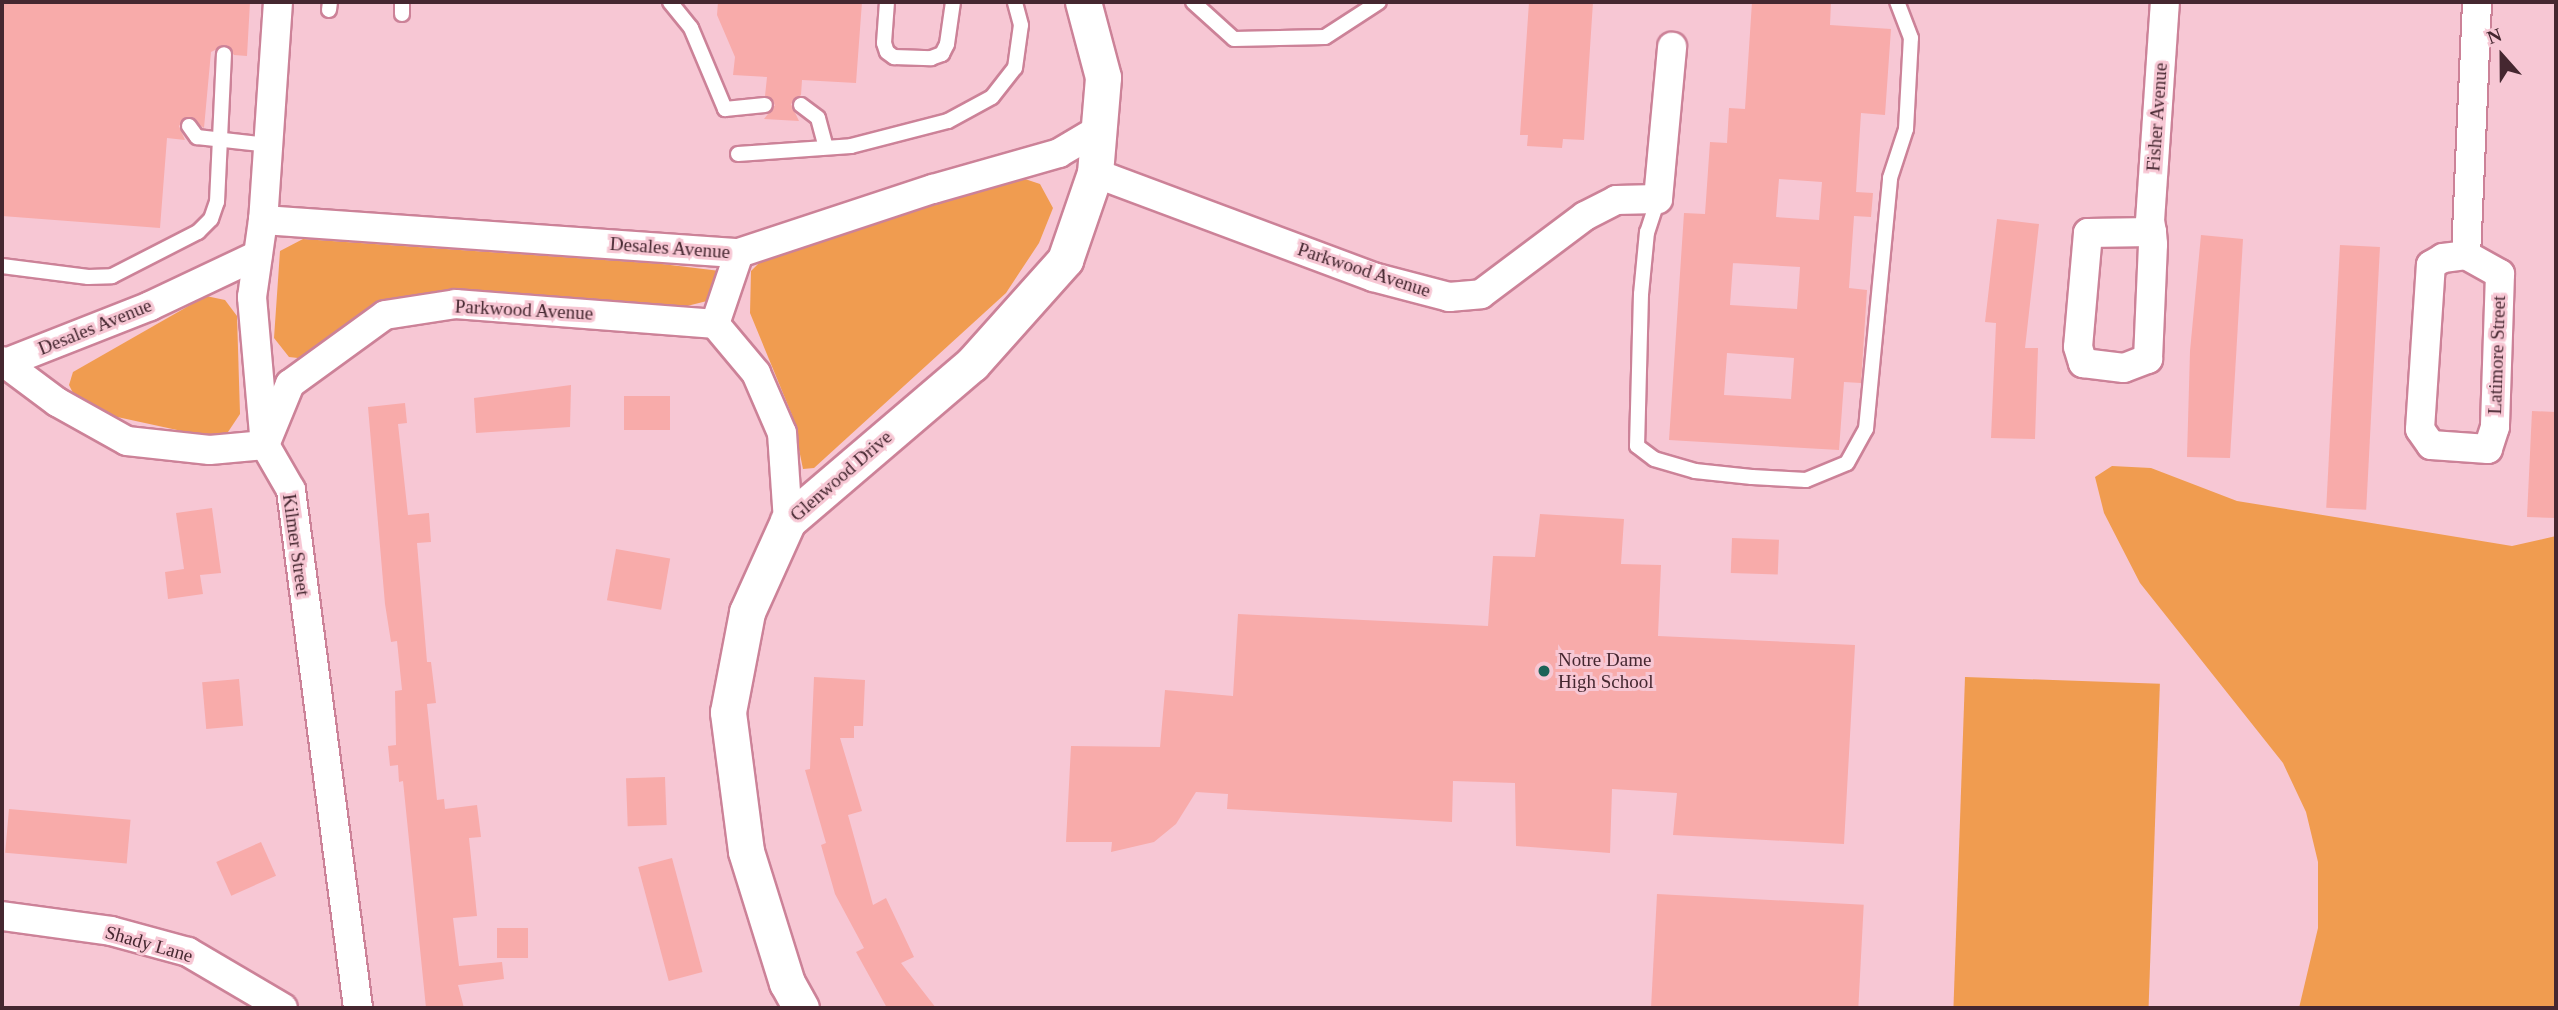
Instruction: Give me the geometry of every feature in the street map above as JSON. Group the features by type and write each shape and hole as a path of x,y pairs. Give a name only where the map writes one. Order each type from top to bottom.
{"street":[{"name":"Kilmer Street","path":"278,2 263,220 252,297 265,445 290,490 358,1008"},
{"name":"Glenwood Drive","path":"801,1008 788,983 746,851 728,712 747,612 788,521 972,364 1065,260 1095,173 1103,77 1083,2"},
{"name":"Fisher Avenue","path":"2152,232 2088,233 2078,347 2083,363 2124,368 2148,359 2165,2"},
{"path":"2466,255 2477,2"},
{"path":"1658,200 1672,47"},
{"name":"Desales Avenue","path":"263,220 738,254 933,188 1059,153 1098,130"},
{"name":"Parkwood Avenue","path":"1095,173 1373,276 1449,297 1481,294 1585,216 1616,200 1658,200"},
{"path":"738,254 715,324 756,373 782,433 788,521"},
{"name":"Desales Avenue","path":"5,362 150,306 258,255"},
{"name":"Latimore Street","path":"2466,255 2500,274 2495,427 2488,449 2431,445 2420,429 2431,265 2443,257 2466,255"},
{"name":"Parkwood Avenue","path":"265,445 290,384 385,315 456,304 715,324"},
{"path":"5,362 57,402 127,441 209,450 265,445"},
{"name":"Shady Lane","path":"2,916 111,931 188,952 283,1008"}],"lane":[{"path":"670,2 691,28 725,109 765,104"},
{"path":"887,2 884,43 887,52 894,57 931,58 943,54 947,44 953,2"},
{"path":"738,154 851,146 948,121 992,97 1015,68 1021,25 1014,2"},
{"path":"1193,2 1234,39 1325,37 1379,2"},
{"path":"1658,200 1647,232 1641,294 1637,446 1654,459 1695,471 1752,477 1806,480 1847,463 1866,429 1890,178 1906,129 1911,38 1897,2"},
{"path":"2,266 88,277 112,276 198,232 211,219 217,202 224,60 209,72"},
{"path":"801,105 818,118 826,147"},
{"path":"189,126 197,137 268,145"}],"shaded area":[{"path":"1022,178 1040,184 1053,208 1039,243 1006,293 814,468 803,469 792,415 750,313 751,271 765,257"},
{"path":"303,239 662,264 720,271 711,300 687,306 431,292 395,300 353,320 308,356 298,358 289,357 274,338 280,251"},
{"path":"206,296 225,300 237,316 240,414 228,432 214,438 108,415 73,393 69,385 73,372"},
{"path":"2112,466 2151,468 2237,501 2512,546 2556,536 2556,1008 2299,1008 2318,928 2318,862 2306,812 2283,763 2140,583 2104,513 2095,477"},
{"path":"1965,677 2160,684 2149,1008 1953,1008"}],"building":[{"path":"2,2 250,2 247,56 234,55 225,45 211,52 204,128 187,117 179,126 185,140 167,138 160,228 2,216"},
{"path":"718,2 862,2 856,83 802,80 801,95 791,104 799,121 764,119 775,105 765,96 767,77 733,75 735,57 717,15"},
{"path":"1529,2 1593,2 1584,140 1563,139 1562,148 1527,146 1528,135 1520,135"},
{"path":"1752,2 1831,2 1830,25 1891,29 1885,115 1861,113 1856,192 1873,193 1871,217 1854,216 1849,288 1867,290 1861,383 1844,382 1839,450 1669,440 1684,213 1705,214 1710,142 1727,143 1729,108 1745,109","holes":["1779,179 1822,182 1819,220 1776,217","1733,263 1800,267 1797,309 1730,305","1727,353 1794,358 1791,399 1724,395"]},
{"path":"1997,219 2039,224 2025,348 2038,348 2035,439 1991,438 1996,323 1985,322"},
{"path":"2201,235 2243,239 2230,458 2187,457 2190,351"},
{"path":"2340,245 2380,247 2366,510 2326,508"},
{"path":"571,385 570,427 476,433 474,398"},
{"path":"624,396 670,396 670,430 624,430"},
{"path":"405,403 407,423 398,424 408,515 429,513 431,542 417,543 427,662 431,662 436,703 427,704 437,800 444,799 445,809 477,805 481,837 469,838 477,916 453,918 459,966 502,962 504,979 458,985 464,1008 426,1008 403,781 399,782 398,765 390,766 388,746 396,745 395,691 402,690 397,641 391,642 385,604 368,407"},
{"path":"2532,411 2556,412 2556,518 2527,517"},
{"path":"212,508 221,573 200,575 203,594 168,599 165,572 184,569 176,513"},
{"name":"Notre Dame High School","path":"1540,514 1624,519 1621,564 1661,565 1658,636 1855,645 1844,844 1673,835 1677,793 1612,789 1610,853 1516,846 1515,783 1453,781 1452,822 1227,809 1228,794 1196,792 1176,824 1154,842 1111,852 1112,842 1066,842 1071,746 1160,747 1165,690 1233,696 1238,614 1488,626 1493,556 1535,557"},
{"path":"1732,538 1779,540 1778,575 1731,573"},
{"path":"616,549 670,559 661,610 607,600"},
{"path":"814,677 865,680 863,726 854,726 854,738 840,738 862,811 848,815 873,905 886,898 914,957 901,963 936,1008 887,1008 856,952 864,948 835,894 821,845 826,843 805,770 810,769"},
{"path":"239,679 243,726 206,729 202,682"},
{"path":"665,777 667,825 628,826 626,778"},
{"path":"9,809 131,820 127,863 5,853"},
{"path":"261,842 276,876 231,896 216,862"},
{"path":"672,858 703,972 669,981 638,867"},
{"path":"1657,894 1864,905 1858,1008 1651,1008"},
{"path":"497,928 528,928 528,958 497,958"}],"place":[{"name":"Notre Dame High School","path":"1544,671"}]}
